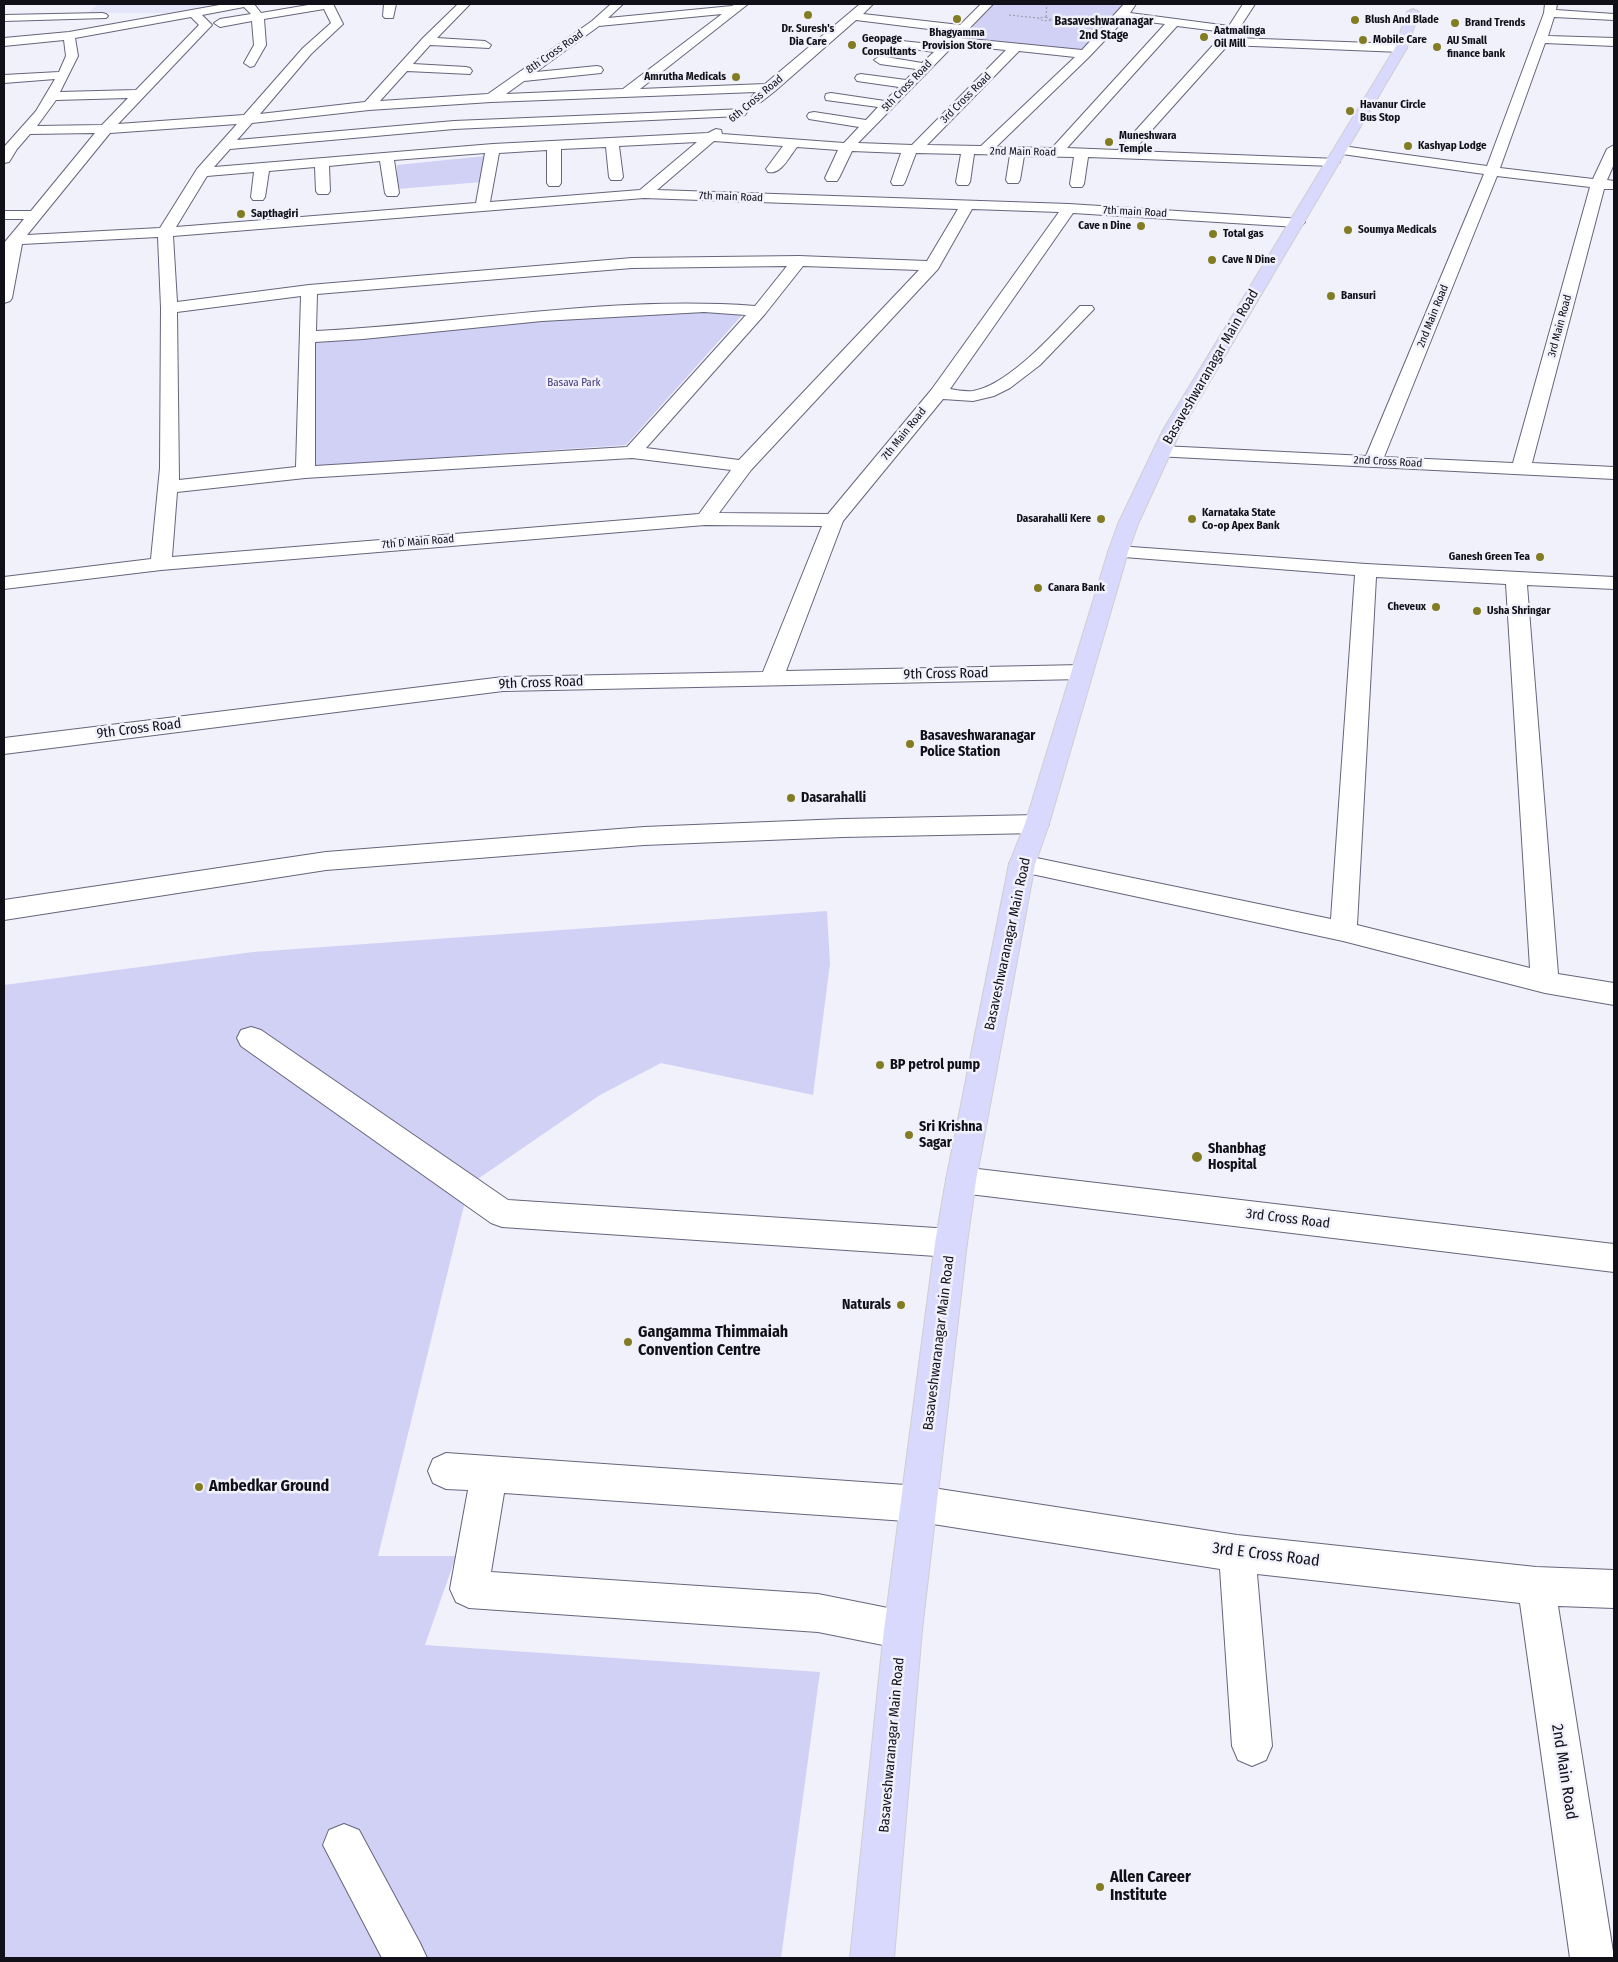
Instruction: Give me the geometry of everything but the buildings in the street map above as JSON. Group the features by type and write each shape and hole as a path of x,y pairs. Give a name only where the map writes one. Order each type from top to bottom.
{"main road":[{"name":"Basaveshwaranagar Main Road","path":"872,1958 903,1630 951,1243 961,1180 1022,864 1037,824 1128,524 1172,430 1401,48 1413,7"}],"street":[{"path":"4,42 69,36 242,4"},
{"path":"248,4 258,16 260,45 250,62"},
{"path":"4,253 106,129 206,25 327,4 337,24 307,51 224,144 202,172 165,232 170,468 161,564"},
{"path":"389,16 390,4"},
{"path":"369,106 427,41 464,4"},
{"path":"599,4 616,5"},
{"name":"6th Cross Road","path":"644,194 867,4"},
{"name":"5th Cross Road","path":"832,178 847,147 987,4"},
{"path":"984,151 1085,54 1130,4"},
{"path":"1122,154 1233,30 1249,4"},
{"name":"8th Cross Road","path":"490,98 596,23 616,5"},
{"path":"596,23 738,6"},
{"path":"625,94 738,6"},
{"path":"1550,9 1614,17"},
{"name":"2nd Main Road","path":"1373,461 1492,171 1550,9"},
{"path":"957,12 976,15"},
{"path":"194,13 206,25"},
{"path":"1122,15 1233,30"},
{"path":"4,18 136,16 159,19"},
{"path":"853,16 962,30"},
{"path":"1056,152 1174,22"},
{"path":"4,159 25,130 41,113 64,75 72,56 69,36"},
{"path":"1540,39 1614,42"},
{"path":"1224,40 1401,48"},
{"path":"427,41 485,45"},
{"path":"896,44 1016,47 1085,54"},
{"name":"3rd Cross Road","path":"912,149 1016,47"},
{"path":"880,60 926,67"},
{"path":"404,67 466,71"},
{"path":"519,77 598,70"},
{"path":"4,79 64,75"},
{"path":"861,78 908,84"},
{"path":"25,130 106,129 248,119 369,106 452,100 770,88"},
{"path":"51,96 139,94"},
{"path":"831,97 889,104"},
{"path":"452,100 454,125 453,151"},
{"path":"224,144 454,125 740,112"},
{"path":"41,113 59,113"},
{"path":"103,113 121,113"},
{"path":"814,116 869,125"},
{"name":"2nd Main Road","path":"202,172 493,148 712,137 792,144 912,149 1122,154 1338,156 1606,184"},
{"path":"612,141 616,177"},
{"path":"554,144 554,183"},
{"path":"773,169 792,144"},
{"path":"482,208 493,148"},
{"path":"898,182 912,149"},
{"name":"3rd Main Road","path":"1522,468 1606,184 1614,149"},
{"path":"963,182 968,150"},
{"path":"1013,180 1018,151"},
{"path":"1077,184 1082,152"},
{"path":"386,157 392,193"},
{"path":"322,162 323,191"},
{"path":"258,197 262,167"},
{"name":"7th main Road","path":"15,240 165,232 644,194 1069,208 1297,222"},
{"path":"705,519 744,466 932,266 968,204"},
{"name":"7th Main Road","path":"772,677 834,520 938,393 1069,208"},
{"path":"4,215 36,215"},
{"path":"4,298 15,240"},
{"path":"168,308 309,290 632,263 799,261 932,266"},
{"path":"632,452 759,311 799,261"},
{"path":"305,472 309,290"},
{"path":"307,337 363,334 542,316 704,307 759,311"},
{"path":"938,393 973,396 1008,383 1048,348 1086,309"},
{"path":"168,487 305,472 632,452 744,466"},
{"name":"2nd Cross Road","path":"1162,452 1522,468 1614,474"},
{"name":"7th D Main Road","path":"4,583 161,564 705,519 834,520"},
{"path":"1118,552 1366,570 1614,583"},
{"path":"1343,931 1366,570"},
{"path":"1516,579 1545,982"},
{"name":"9th Cross Road","path":"4,746 503,684 1082,672"},
{"path":"4,910 326,860 644,836 843,828 1037,824"},
{"path":"1022,864 1343,931 1545,982 1614,994"},
{"path":"251,1038 502,1213 951,1243"},
{"name":"3rd Cross Road","path":"961,1180 1614,1258"},
{"name":"3rd E Cross Road","path":"446,1471 920,1504 1237,1553 1536,1586 1614,1589"},
{"path":"489,1474 469,1589 818,1613 903,1630"},
{"path":"1237,1553 1252,1746"},
{"name":"2nd Main Road","path":"1536,1586 1592,1958"},
{"path":"344,1845 405,1958"}],"path":[{"path":"1046,17 1047,4"}],"shaded area":[{"path":"98,4 220,4 167,13 88,13"}],"green space":[{"path":"992,4 1125,4 1082,51 962,39"},
{"path":"485,156 482,182 397,189 397,165"},
{"name":"Basava Park","path":"704,309 744,313 626,445 316,466 314,341 548,320"},
{"name":"Ambedkar Ground","path":"827,911 830,964 813,1095 661,1063 600,1095 469,1185 378,1556 456,1556 425,1645 820,1672 781,1958 4,1958 4,985 253,952"}],"place":[{"name":"Dr. Suresh's Dia Care","path":"808,15"},
{"name":"Bhagyamma Provision Store","path":"957,19"},
{"name":"Blush And Blade","path":"1355,20"},
{"name":"Brand Trends","path":"1455,23"},
{"name":"Aatmalinga Oil Mill","path":"1204,37"},
{"name":"Mobile Care","path":"1363,40"},
{"name":"Geopage Consultants","path":"852,45"},
{"name":"AU Small finance bank","path":"1437,47"},
{"name":"Amrutha Medicals","path":"736,77"},
{"name":"Havanur Circle Bus Stop","path":"1350,111"},
{"name":"Muneshwara Temple","path":"1109,142"},
{"name":"Kashyap Lodge","path":"1408,146"},
{"name":"Sapthagiri","path":"241,214"},
{"name":"Cave n Dine","path":"1141,226"},
{"name":"Soumya Medicals","path":"1348,230"},
{"name":"Total gas","path":"1213,234"},
{"name":"Cave N Dine","path":"1212,260"},
{"name":"Bansuri","path":"1331,296"},
{"name":"Dasarahalli Kere","path":"1101,519"},
{"name":"Karnataka State Co-op Apex Bank","path":"1192,519"},
{"name":"Ganesh Green Tea","path":"1540,557"},
{"name":"Canara Bank","path":"1038,588"},
{"name":"Cheveux","path":"1436,607"},
{"name":"Usha Shringar","path":"1477,611"},
{"name":"Basaveshwaranagar Police Station","path":"910,744"},
{"name":"Dasarahalli","path":"791,798"},
{"name":"BP petrol pump","path":"880,1065"},
{"name":"Sri Krishna Sagar","path":"909,1135"},
{"name":"Shanbhag Hospital","path":"1197,1157"},
{"name":"Naturals","path":"901,1305"},
{"name":"Gangamma Thimmaiah Convention Centre","path":"628,1342"},
{"name":"Ambedkar Ground","path":"199,1487"},
{"name":"Allen Career Institute","path":"1100,1887"}],"district":[{"name":"Basaveshwaranagar 2nd Stage","path":"1104,29"}]}
